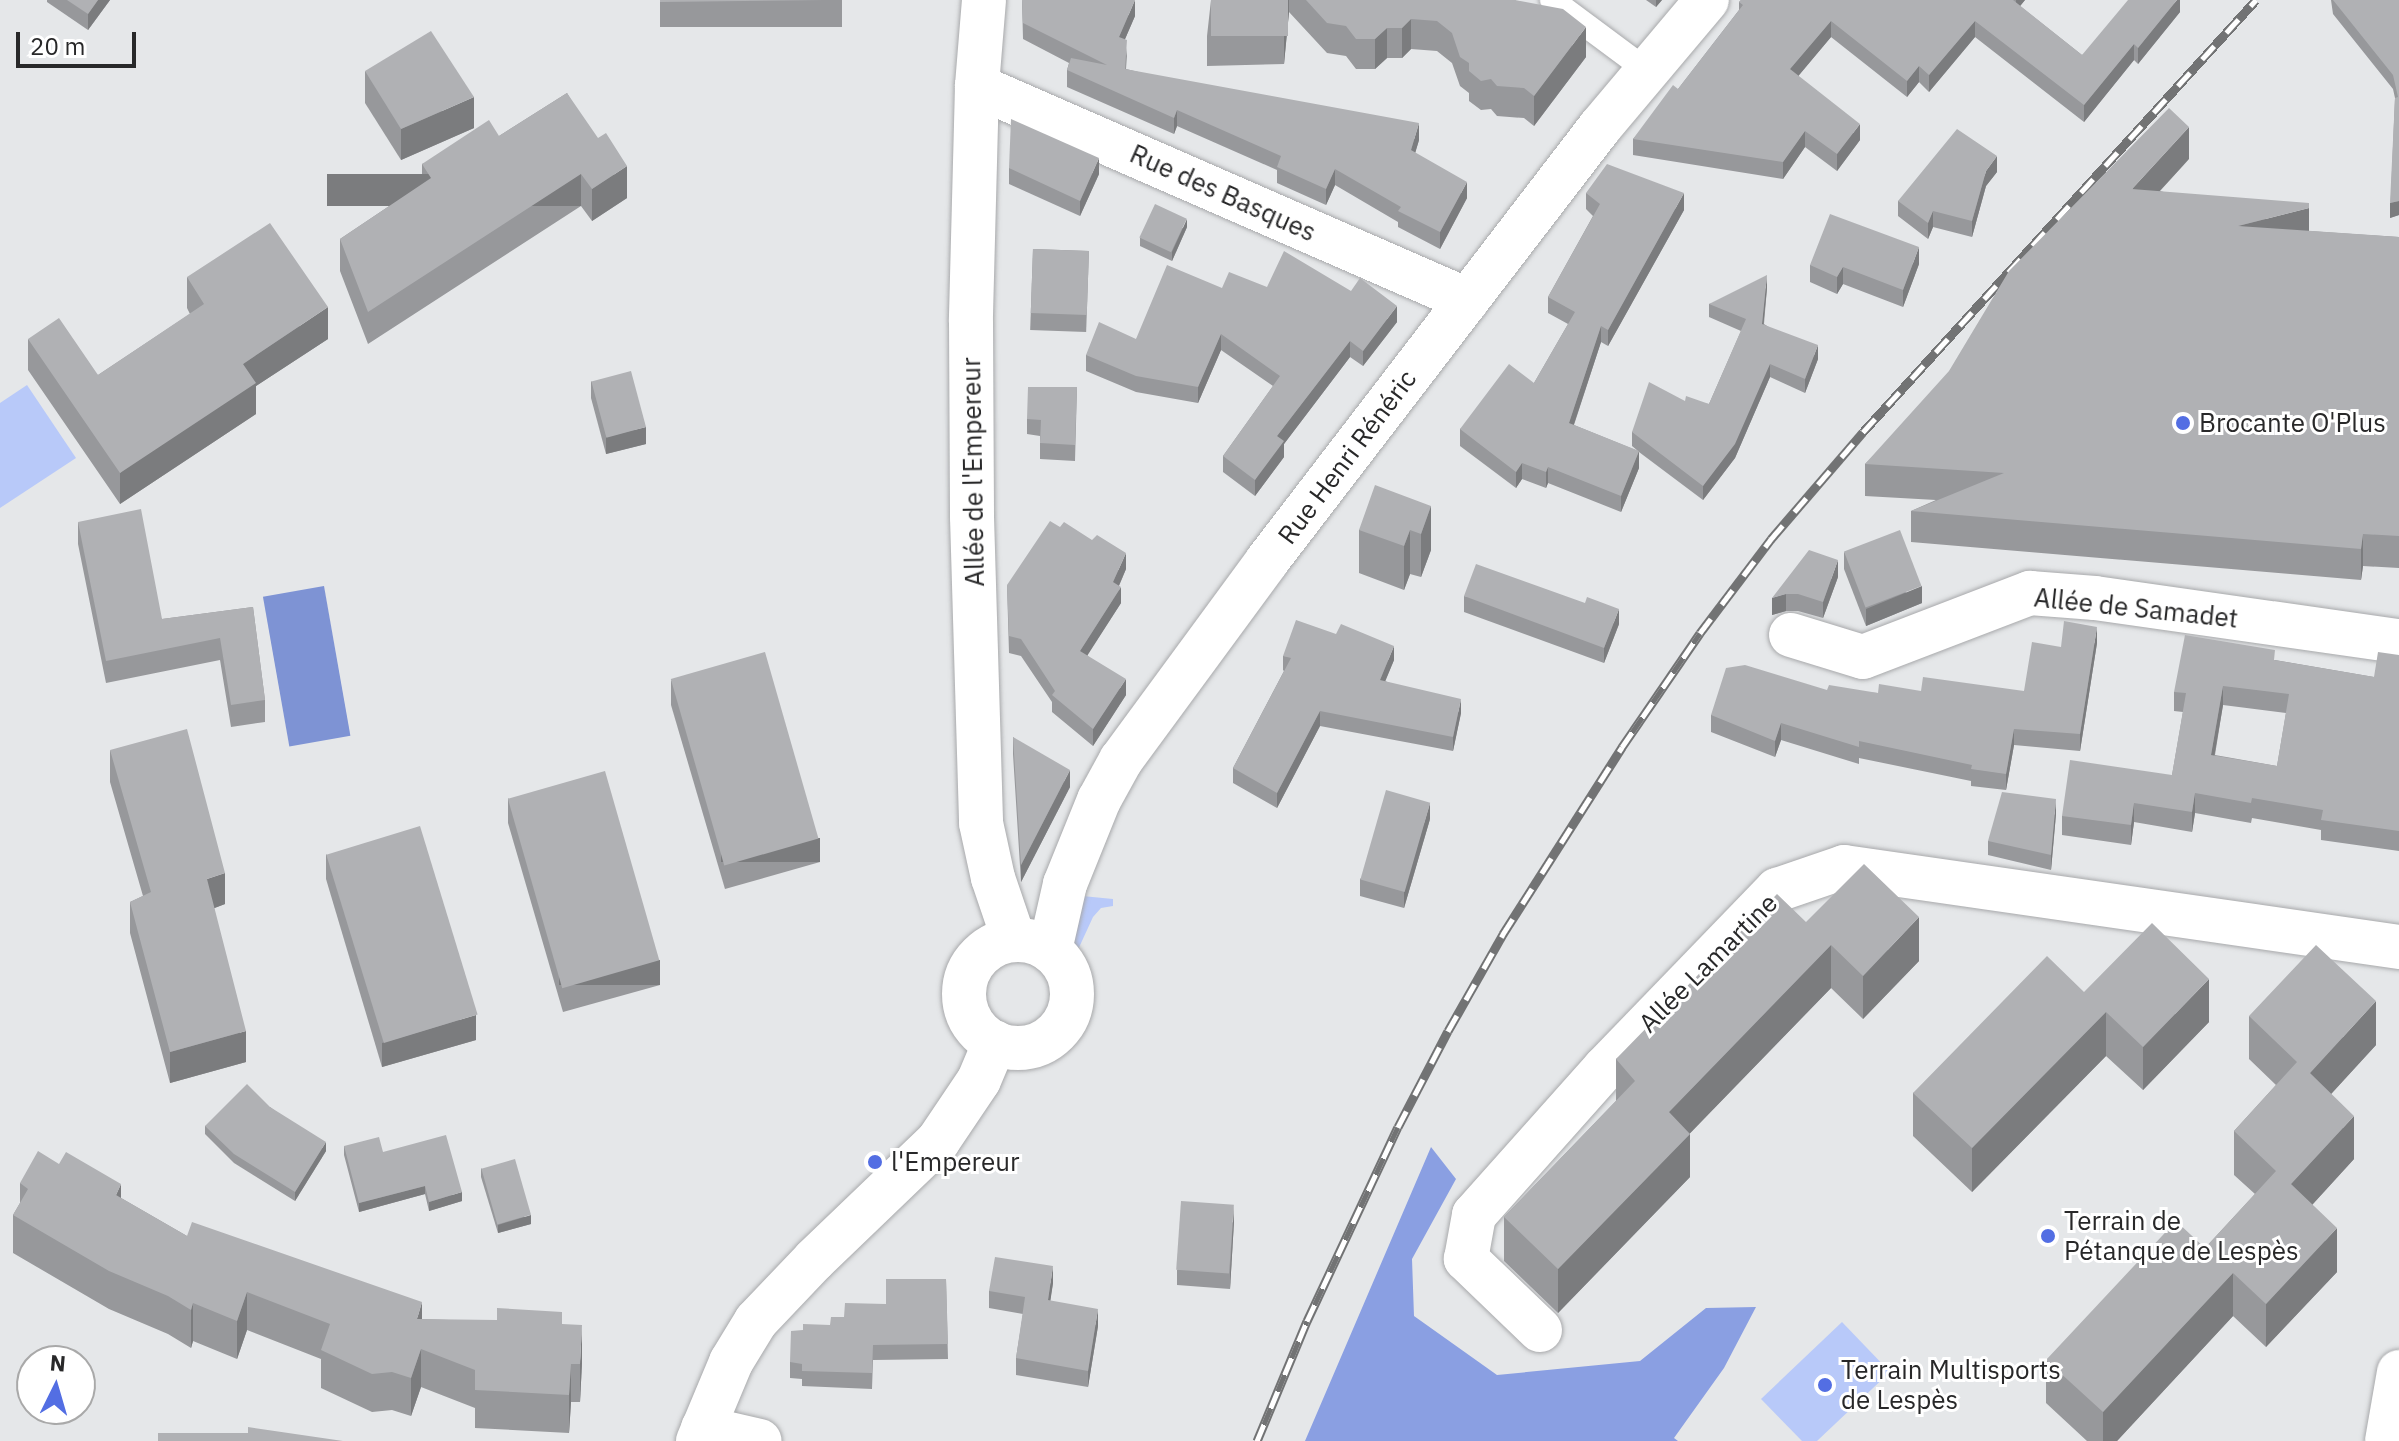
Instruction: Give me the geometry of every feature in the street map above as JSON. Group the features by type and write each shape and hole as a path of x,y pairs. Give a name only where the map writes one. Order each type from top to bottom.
{"street":[{"name":"Allée de l'Empereur","path":"984,0 977,86 971,322 972,517 981,823 993,878 1032,945"},
{"name":"Rue Henri Rénéric","path":"1032,945 1065,884 1099,800 1121,760 1600,127 1707,0"},
{"name":"Rue des Basques","path":"977,86 1467,300"},
{"name":"Allée de Samadet","path":"1791,635 1863,657 2030,593 2399,641"},
{"name":"Allée Lamartine","path":"1540,1330 1466,1259 1474,1215 1605,1068 1777,890 1844,867 2399,947"},
{"path":"996,944 1032,945 1070,978 1069,1012 1060,1027 1039,1043 1013,1047 995,1042 980,1033 970,1019 964,1002 964,984 981,954 996,944"},
{"path":"760,1441 701,1434 731,1362 756,1321 814,1260 938,1141 979,1080 995,1042"}],"lane":[{"path":"1552,0 1649,72"}],"shaded area":[{"path":"27,385 76,458 0,508 0,403"},
{"path":"324,586 350,736 289,746 263,597"},
{"path":"1072,895 1113,899 1113,906 1101,908 1093,917 1076,954 1070,944"},
{"path":"1431,1147 1456,1179 1412,1259 1414,1316 1497,1375 1640,1361 1706,1308 1756,1307 1724,1368 1674,1438 1678,1441 1305,1441"},
{"name":"Terrain Multisports de Lespès","path":"1842,1322 1890,1372 1817,1441 1802,1441 1761,1399"}],"building":[{"path":"67,0 98,0 88,14"},
{"path":"660,0 824,0 660,2"},
{"path":"1022,0 1135,0 1119,37 1127,40 1125,69 1419,123 1411,150 1467,182 1440,232 1398,211 1401,207 1335,169 1326,189 1277,167 1281,156 1177,110 1174,118 1067,70 1071,58 1107,65 1023,23"},
{"path":"1211,0 1288,0 1288,36 1211,36"},
{"path":"1306,0 1515,0 1563,9 1586,27 1534,96 1524,88 1497,86 1491,79 1481,81 1469,71 1469,63 1460,57 1452,33 1437,21 1411,19 1402,28 1387,28 1375,39 1356,39 1346,26 1327,23"},
{"path":"2013,0 2082,55 2128,0 2177,0 2138,48 2134,44 2084,105 1975,21 1929,75 1919,66 1907,81 1831,21 1790,69 1860,124 1837,154 1805,131 1783,162 1633,139 1673,85 1678,89 1743,5 1739,2"},
{"path":"2333,0 2399,0 2399,201 2390,203 2395,98 2398,97 2393,75"},
{"path":"431,31 474,97 401,129 365,71"},
{"path":"567,93 598,138 606,133 627,166 592,189 581,174 368,312 340,239 431,178 422,164 489,120 499,136"},
{"path":"2169,108 2189,127 2132,189 2309,203 2309,208 2238,226 2399,237 2399,536 2363,534 2361,549 1911,511 2004,473 1865,464 1949,371 2009,271"},
{"path":"1011,119 1099,158 1080,201 1009,168"},
{"path":"1957,129 1997,156 1986,171 1972,221 1933,211 1928,223 1898,201"},
{"path":"1607,164 1684,193 1608,330 1601,326 1569,423 1639,451 1621,496 1548,467 1546,472 1522,463 1516,472 1460,429 1509,364 1534,383 1575,312 1548,297 1600,204 1586,193"},
{"path":"1155,204 1187,219 1171,252 1139,238"},
{"path":"1830,214 1919,247 1903,290 1843,267 1837,277 1810,265"},
{"path":"270,223 328,307 243,364 256,383 120,473 28,339 59,318 98,375 204,304 187,277"},
{"path":"1033,249 1089,251 1087,315 1031,313"},
{"path":"1284,251 1351,291 1360,278 1397,306 1363,351 1350,341 1277,436 1284,441 1255,480 1223,456 1280,376 1221,334 1198,387 1136,376 1086,355 1099,322 1136,339 1167,265 1222,288 1229,272 1267,287"},
{"path":"1767,275 1762,324 1818,345 1805,379 1770,364 1735,444 1703,486 1632,432 1649,382 1685,401 1686,396 1709,404 1746,319 1709,304"},
{"path":"631,371 646,427 606,438 591,382"},
{"path":"1028,387 1077,387 1075,445 1040,443 1041,420 1027,419"},
{"path":"1375,485 1431,506 1421,534 1410,530 1404,546 1359,530"},
{"path":"141,509 162,619 253,607 265,700 231,705 220,638 106,661 78,522"},
{"path":"1050,521 1060,527 1064,522 1092,540 1097,535 1126,553 1113,582 1121,587 1080,651 1126,679 1093,729 1052,695 1055,691 1021,639 1009,636 1007,585"},
{"path":"1900,530 1922,586 1865,608 1844,552"},
{"path":"1809,550 1838,560 1823,602 1798,594 1772,598"},
{"path":"1476,564 1585,603 1587,597 1619,609 1604,648 1464,596"},
{"path":"1296,620 1336,634 1341,624 1394,646 1380,680 1461,699 1453,737 1320,711 1277,793 1233,768 1291,658 1283,656"},
{"path":"2064,621 2097,627 2080,734 2014,729 2006,774 1971,769 1972,765 1859,741 1859,747 1781,723 1775,741 1711,715 1726,668 1745,665 1827,690 1829,685 1878,693 1879,684 1921,691 1923,677 2024,691 2032,642 2061,647"},
{"path":"2185,635 2275,650 2274,660 2374,677 2378,652 2399,655 2399,831 2321,820 2323,810 2252,798 2251,803 2195,793 2192,812 2134,803 2131,825 2062,816 2070,760 2172,775 2186,693 2174,692","holes":["2223,686 2289,694 2277,766 2211,755"]},
{"path":"765,652 818,838 724,865 671,679"},
{"path":"187,729 225,873 207,879 246,1031 170,1052 130,902 151,892 110,750"},
{"path":"1013,737 1070,770 1021,865"},
{"path":"605,771 659,960 562,988 508,799"},
{"path":"1386,790 1430,803 1405,892 1360,879"},
{"path":"2002,792 2056,799 2051,855 1988,841"},
{"path":"420,826 478,1014 384,1043 326,855"},
{"path":"1864,864 1919,917 1863,976 1831,945 1669,1112 1690,1134 1558,1269 1504,1217 1635,1081 1616,1059 1777,894 1806,922"},
{"path":"2152,923 2209,979 2143,1047 2106,1012 1972,1148 1913,1093 2047,956 2084,992"},
{"path":"2316,945 2376,1001 2310,1073 2354,1116 2291,1184 2337,1228 2266,1304 2233,1273 2103,1412 2046,1360 2176,1221 2205,1248 2276,1171 2234,1131 2297,1062 2249,1016"},
{"path":"247,1084 270,1107 326,1142 295,1192 234,1154 205,1126"},
{"path":"446,1135 462,1192 429,1202 425,1186 359,1203 344,1146 379,1137 383,1152"},
{"path":"38,1151 59,1164 66,1152 121,1184 116,1195 187,1236 192,1222 422,1302 417,1319 497,1320 497,1308 562,1312 562,1324 582,1325 580,1364 571,1364 569,1395 475,1390 475,1370 421,1349 411,1378 392,1372 372,1374 321,1350 330,1324 247,1292 237,1321 193,1303 191,1310 168,1296 109,1271 13,1215 28,1189 20,1183"},
{"path":"515,1159 531,1215 497,1224 481,1169"},
{"path":"1181,1201 1234,1205 1229,1274 1176,1270"},
{"path":"995,1257 1053,1266 1048,1300 1098,1309 1088,1371 1016,1358 1025,1297 989,1291"},
{"path":"886,1279 946,1279 948,1344 873,1345 872,1373 802,1371 802,1364 790,1362 791,1331 803,1330 803,1324 830,1325 831,1317 844,1317 845,1303 886,1304"},
{"path":"248,1427 343,1441 158,1441 158,1433 248,1433"}],"railway":[{"path":"1257,1441 1307,1321 1398,1127 1448,1031 1503,934 1622,747 1700,633 1771,539 1863,432 2256,0"}],"place":[{"name":"Brocante O'Plus","path":"2183,423"},
{"name":"l'Empereur","path":"875,1162"},
{"name":"Terrain de Pétanque de Lespès","path":"2048,1236"},
{"name":"Terrain Multisports de Lespès","path":"1825,1385"}]}
